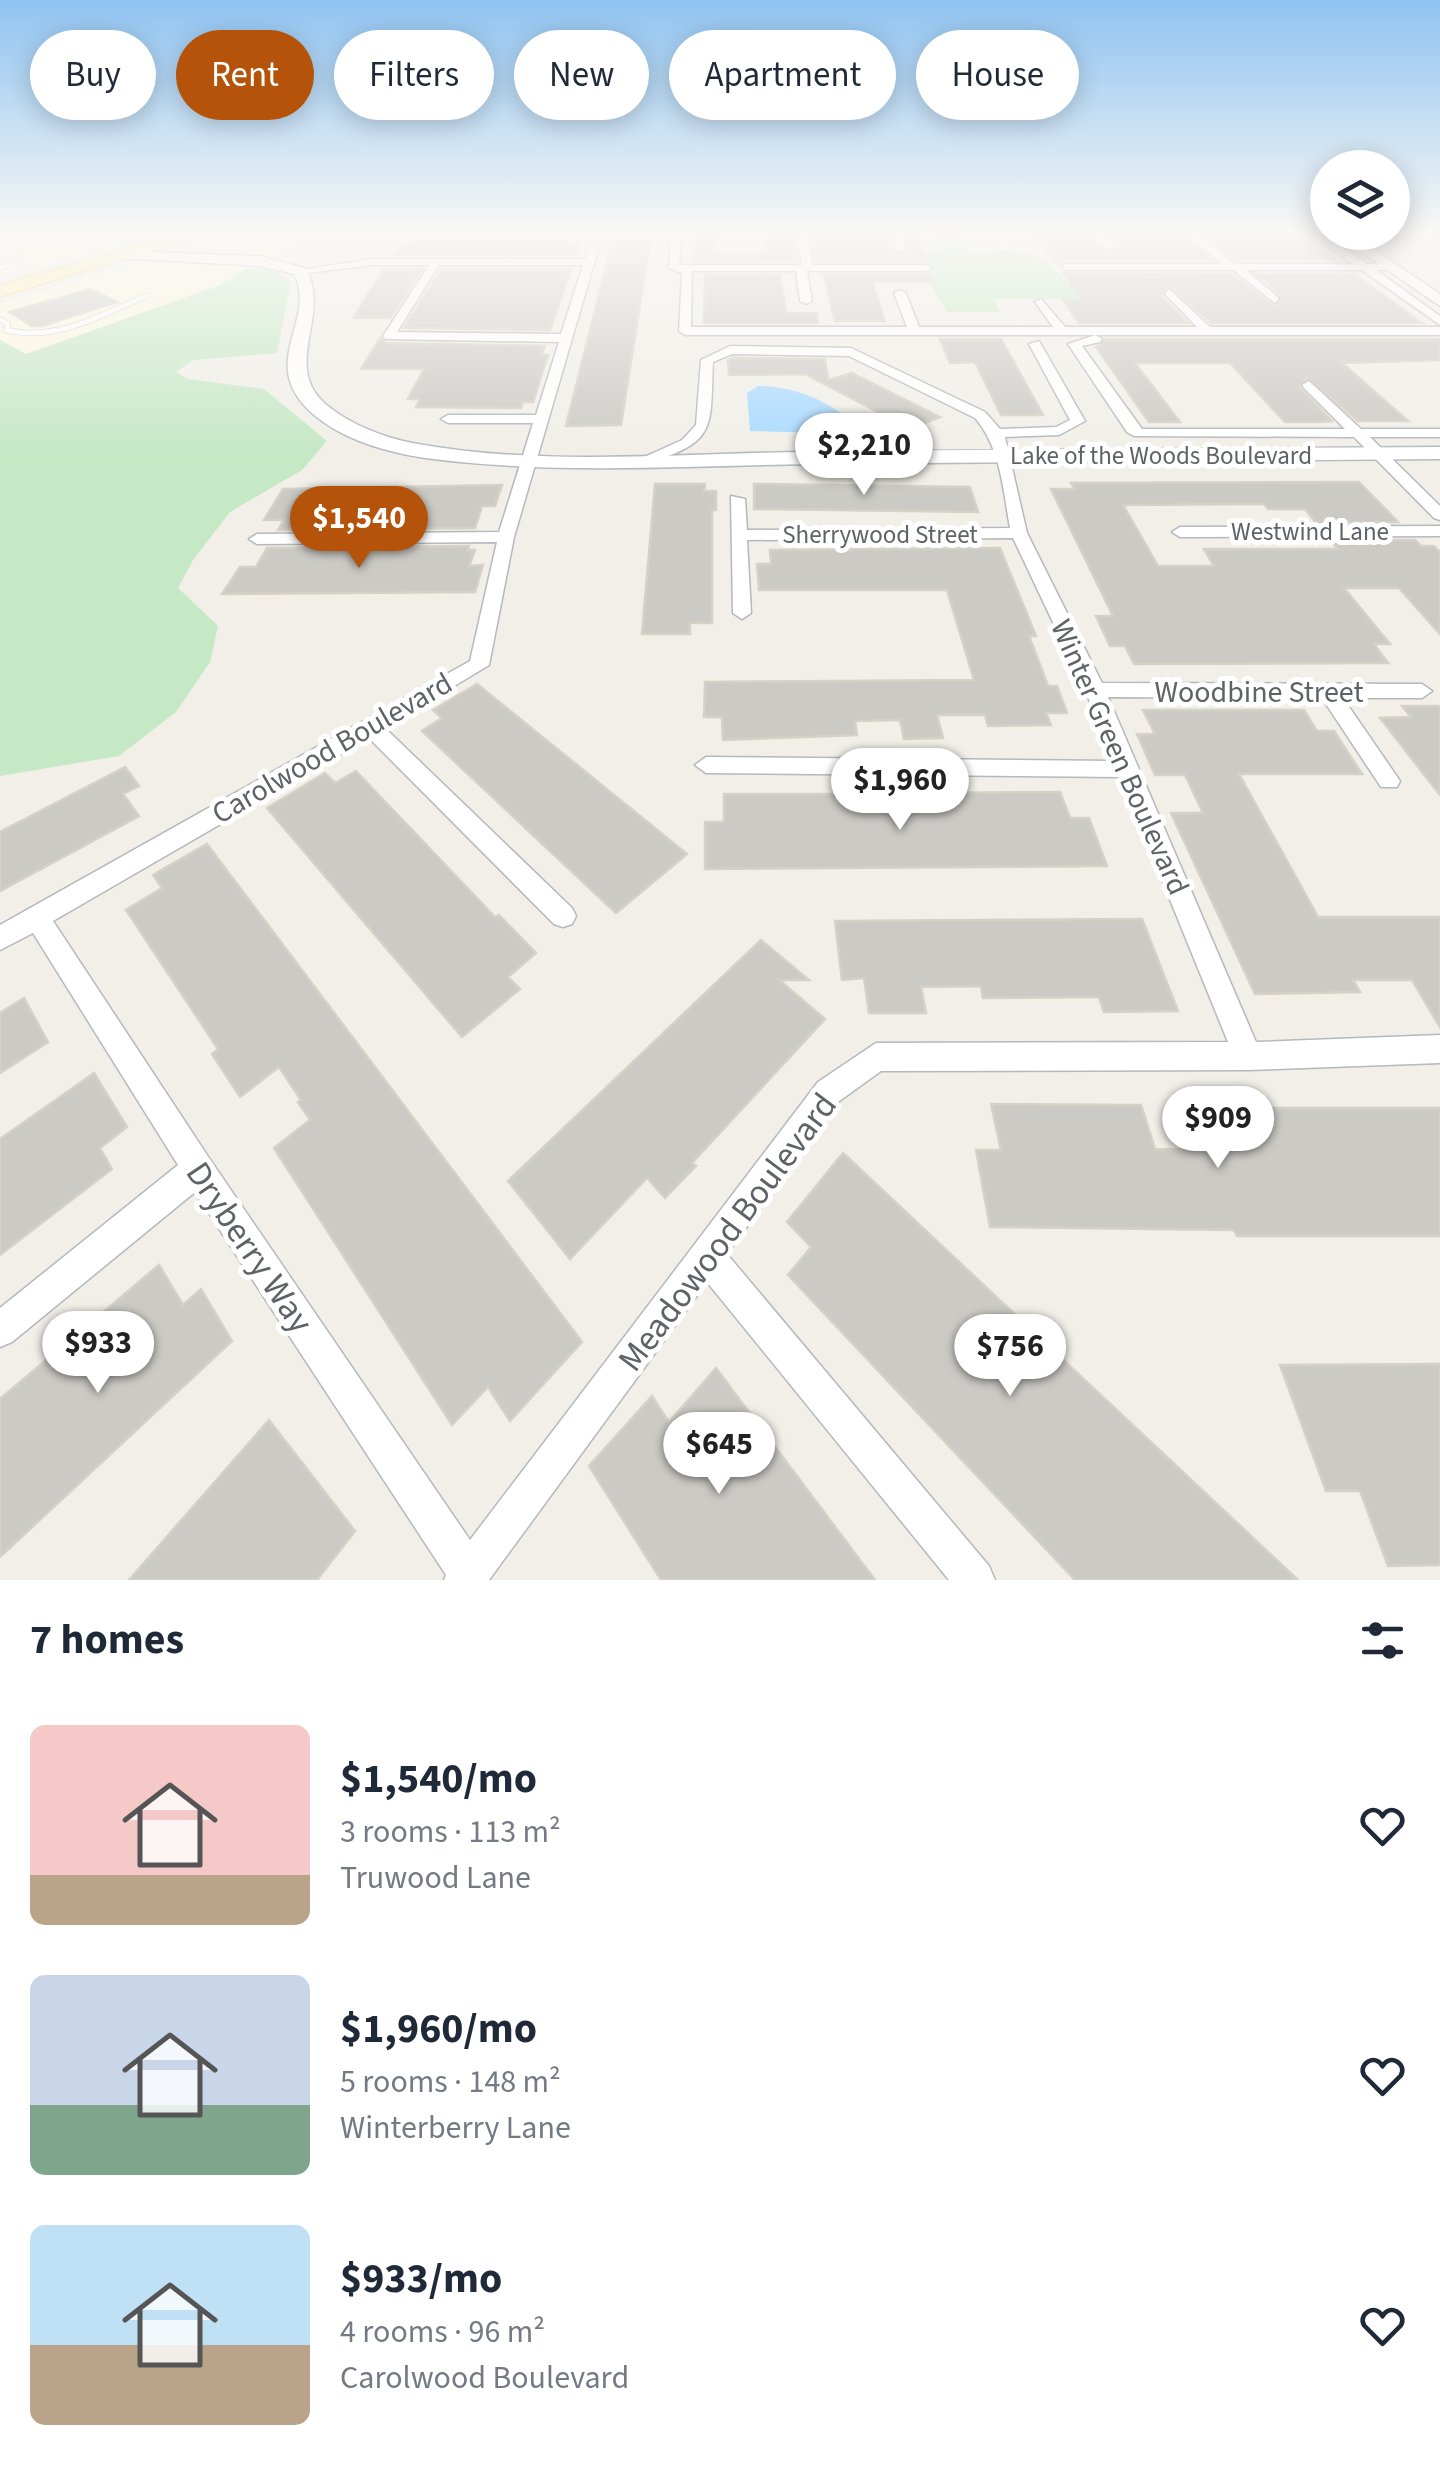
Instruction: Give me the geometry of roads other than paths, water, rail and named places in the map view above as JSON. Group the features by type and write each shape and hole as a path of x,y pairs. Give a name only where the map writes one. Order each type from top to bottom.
{"street":[{"name":"Lake of the Woods Boulevard","path":"304,308 294,364 296,382 324,413 378,441 420,450 532,458 647,459 1440,453"},
{"path":"407,308 389,336 565,338"},
{"name":"Carolwood Boulevard","path":"0,938 479,664 506,537 574,308"},
{"path":"685,308 684,331 1440,334"},
{"path":"906,308 915,332"},
{"path":"1046,308 1061,331"},
{"path":"1184,308 1208,332"},
{"path":"1440,334 1082,340 1074,344 1132,428 1139,432 1440,432"},
{"path":"647,459 687,443 702,428 707,360 716,353 825,348 852,352 980,415 996,434 1059,431 1078,421 1036,344"},
{"name":"Westwind Lane","path":"1309,385 1440,515"},
{"path":"448,419 543,419"},
{"name":"Winter Green Boulevard","path":"996,434 1019,534 1095,690 1248,1056"},
{"path":"737,499 742,534 742,612"},
{"name":"Westwind Lane","path":"1180,532 1440,531"},
{"name":"Sherrywood Street","path":"742,534 1019,534"},
{"path":"257,539 506,537"},
{"name":"Woodbine Street","path":"1095,690 1330,694 1422,691"},
{"path":"1330,694 1389,781"},
{"path":"370,726 563,916"},
{"path":"706,765 1126,769"},
{"name":"Dryberry Way","path":"36,916 466,1577"},
{"name":"Meadowood Boulevard","path":"466,1577 828,1092 876,1057 1248,1056 1440,1049"},
{"path":"0,1330 198,1170"},
{"path":"708,1257 975,1580"}],"lane":[{"path":"0,319 8,324 6,330 19,336 45,334 115,308"}],"water":[{"path":"758,386 783,388 819,400 851,421 849,434 750,431 747,393"}]}
